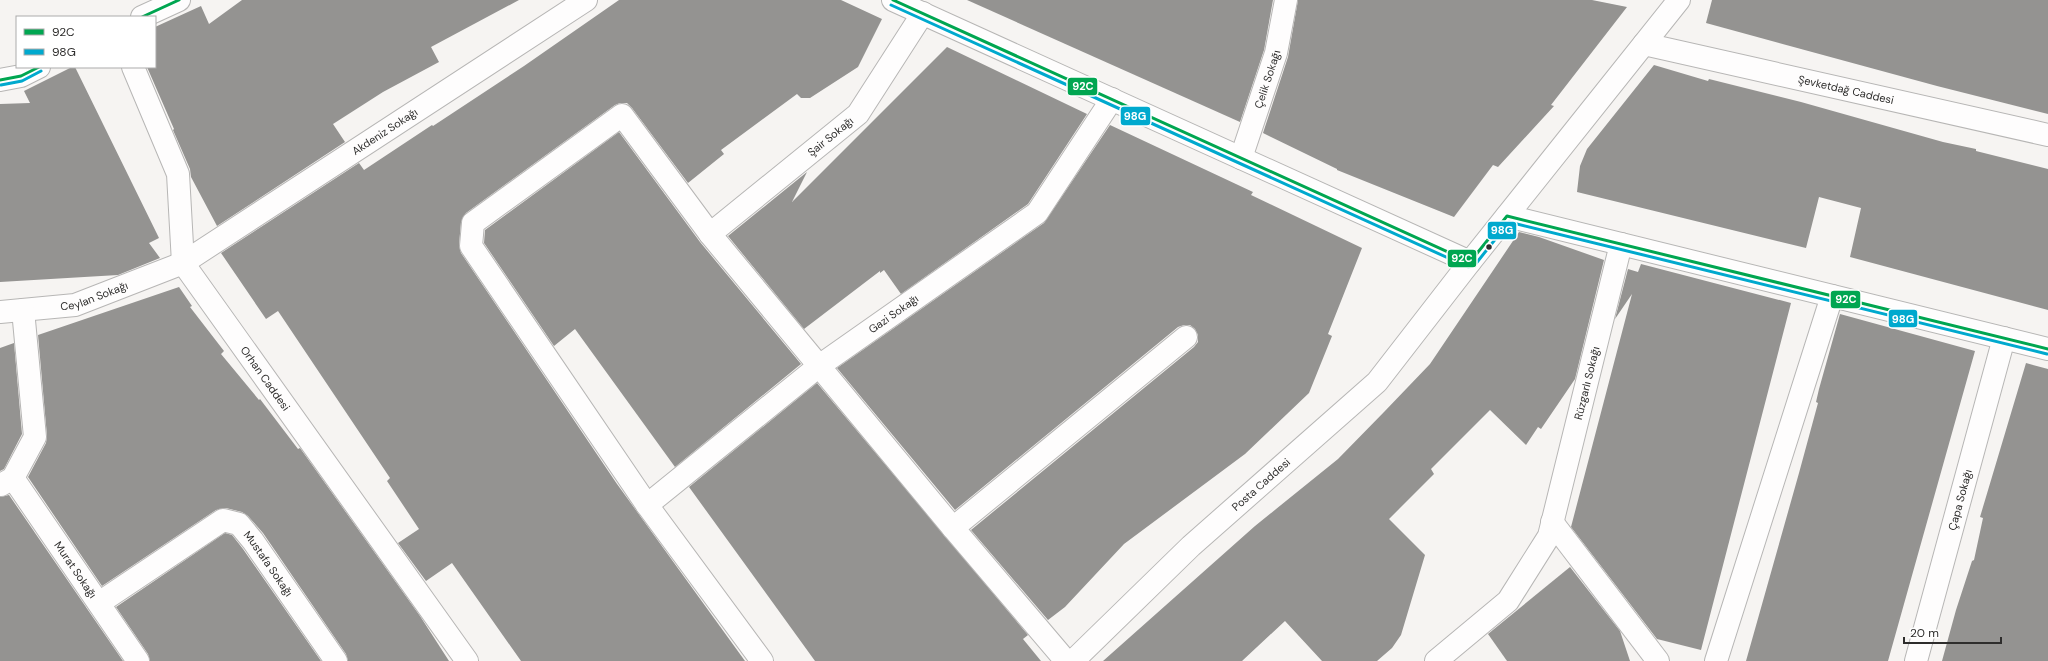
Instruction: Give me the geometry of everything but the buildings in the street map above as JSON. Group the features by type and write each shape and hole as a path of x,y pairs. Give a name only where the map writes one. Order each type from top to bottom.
{"street":[{"path":"144,16 179,0"},
{"name":"Akdeniz Sokağı","path":"183,262 586,0"},
{"path":"893,0 1470,262"},
{"name":"Çelik Sokağı","path":"1241,158 1276,53 1286,0"},
{"name":"Posta Caddesi","path":"1073,661 1191,546 1377,382 1470,262 1679,0"},
{"name":"Şair Sokağı","path":"710,234 858,114 923,13"},
{"name":"Şevketdağ Caddesi","path":"1644,44 2048,135"},
{"path":"0,80 21,76 36,68"},
{"path":"132,68 178,174 183,262"},
{"name":"Gazi Sokağı","path":"647,505 820,366 1037,213 1112,99"},
{"path":"762,661 647,505 471,246 473,223 622,115 710,234 953,528 1066,661"},
{"path":"1507,216 2048,349"},
{"name":"Rüzgarlı Sokağı","path":"1449,657 1508,601 1548,536 1621,244"},
{"name":"Ceylan Sokağı","path":"0,312 76,304 183,262"},
{"name":"Orhan Caddesi","path":"183,262 467,661"},
{"path":"1716,661 1832,296"},
{"path":"7,482 35,437 23,310"},
{"path":"953,528 1186,336"},
{"name":"Çapa Sokağı","path":"1916,661 2004,338"},
{"name":"Murat Sokağı","path":"7,482 99,603 138,661"},
{"name":"Mustafa Sokağı","path":"99,603 223,520 239,524 336,661"},
{"path":"1552,522 1658,661"}],"transit line":[{"name":"92C","path":"144,16 179,0"},
{"name":"92C","path":"893,0 1470,262 1507,216 2048,349"},
{"name":"98G","path":"891,5 1468,267 1474,266 1509,222 2047,354"},
{"name":"92C","path":"0,80 21,76 37,68"},
{"name":"98G","path":"1,85 22,81 41,71"}]}
